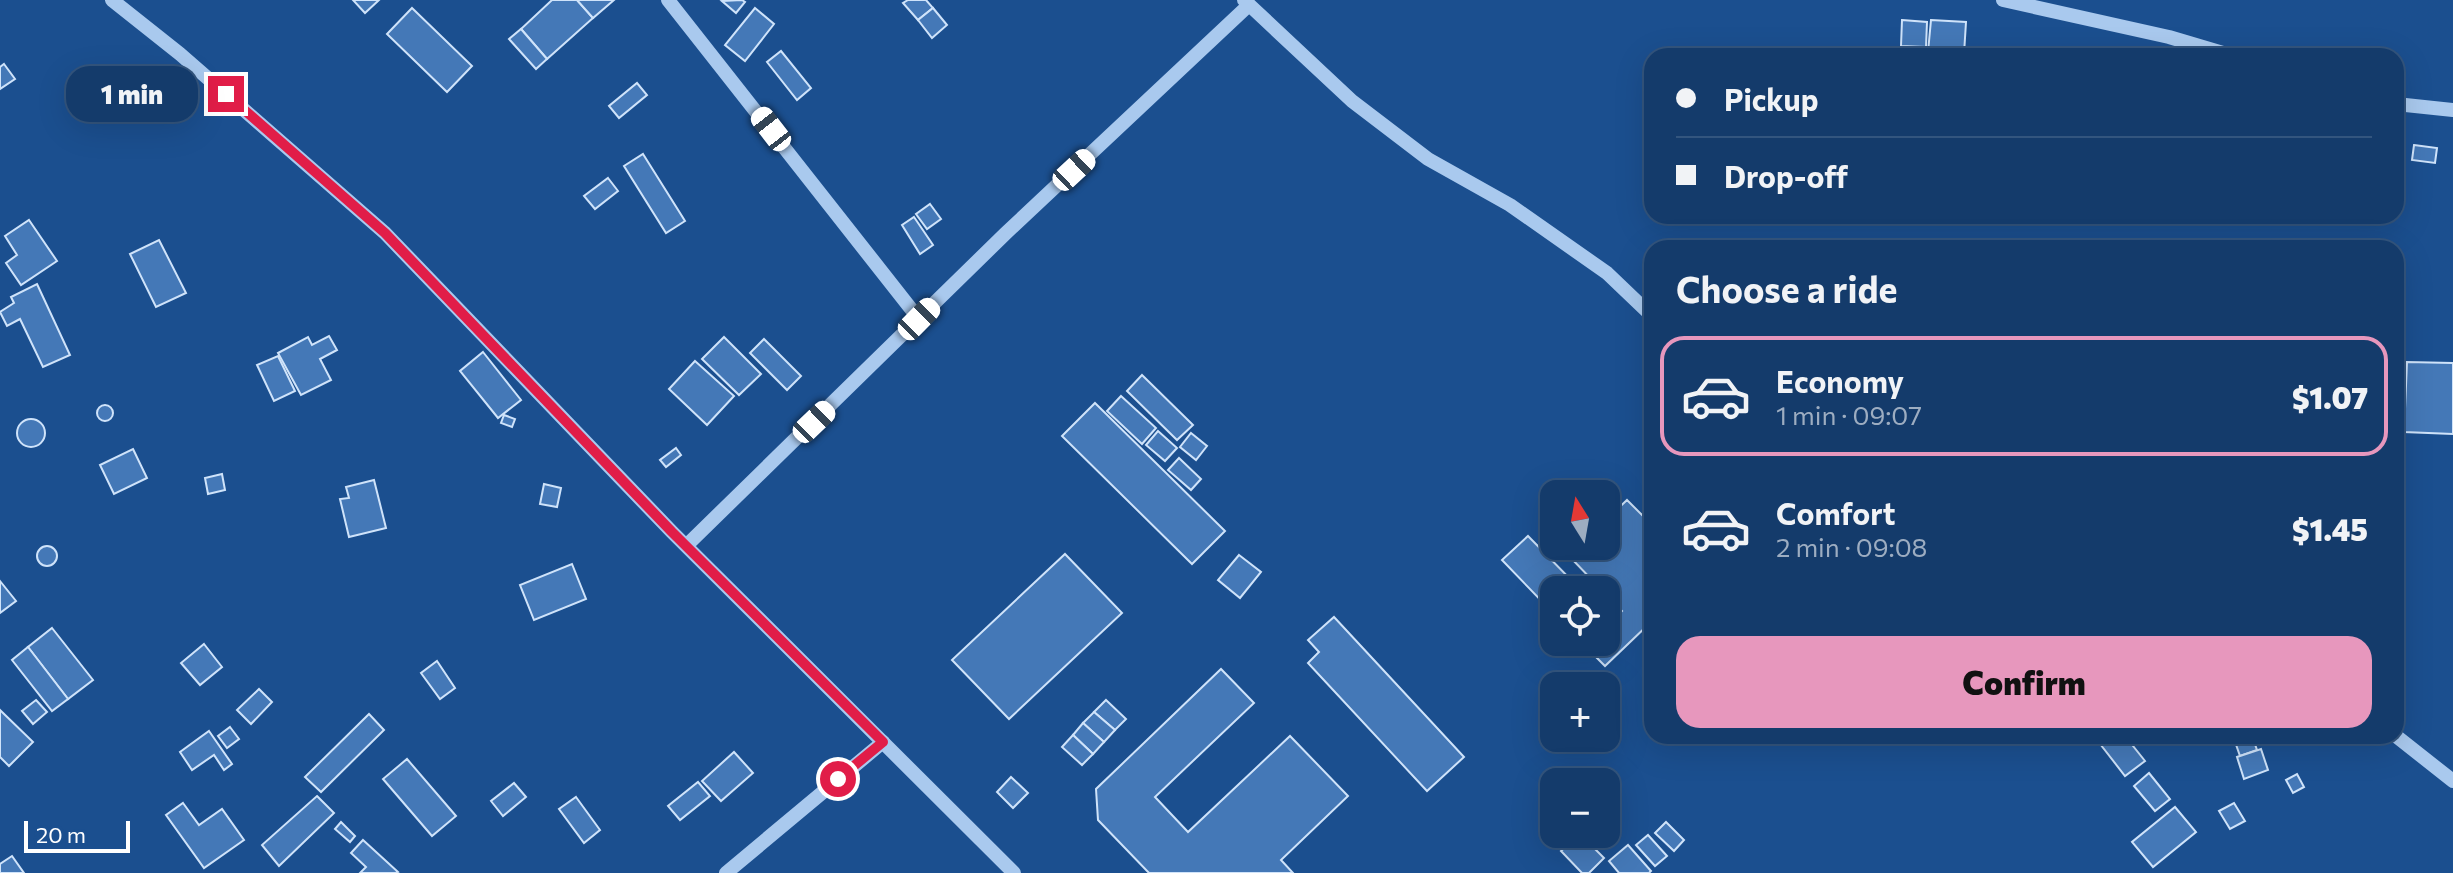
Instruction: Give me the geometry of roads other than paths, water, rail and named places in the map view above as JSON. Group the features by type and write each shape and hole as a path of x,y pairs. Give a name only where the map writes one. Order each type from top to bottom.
{"lane":[{"path":"112,0 385,233 687,545 1014,873"},
{"path":"668,0 919,319"},
{"path":"2003,0 2206,48"},
{"path":"687,545 1246,2 1364,111 1428,159 1510,205 1607,273 1644,308"},
{"path":"2404,105 2453,110"},
{"path":"726,873 883,742"},
{"path":"2404,742 2453,781"}]}
